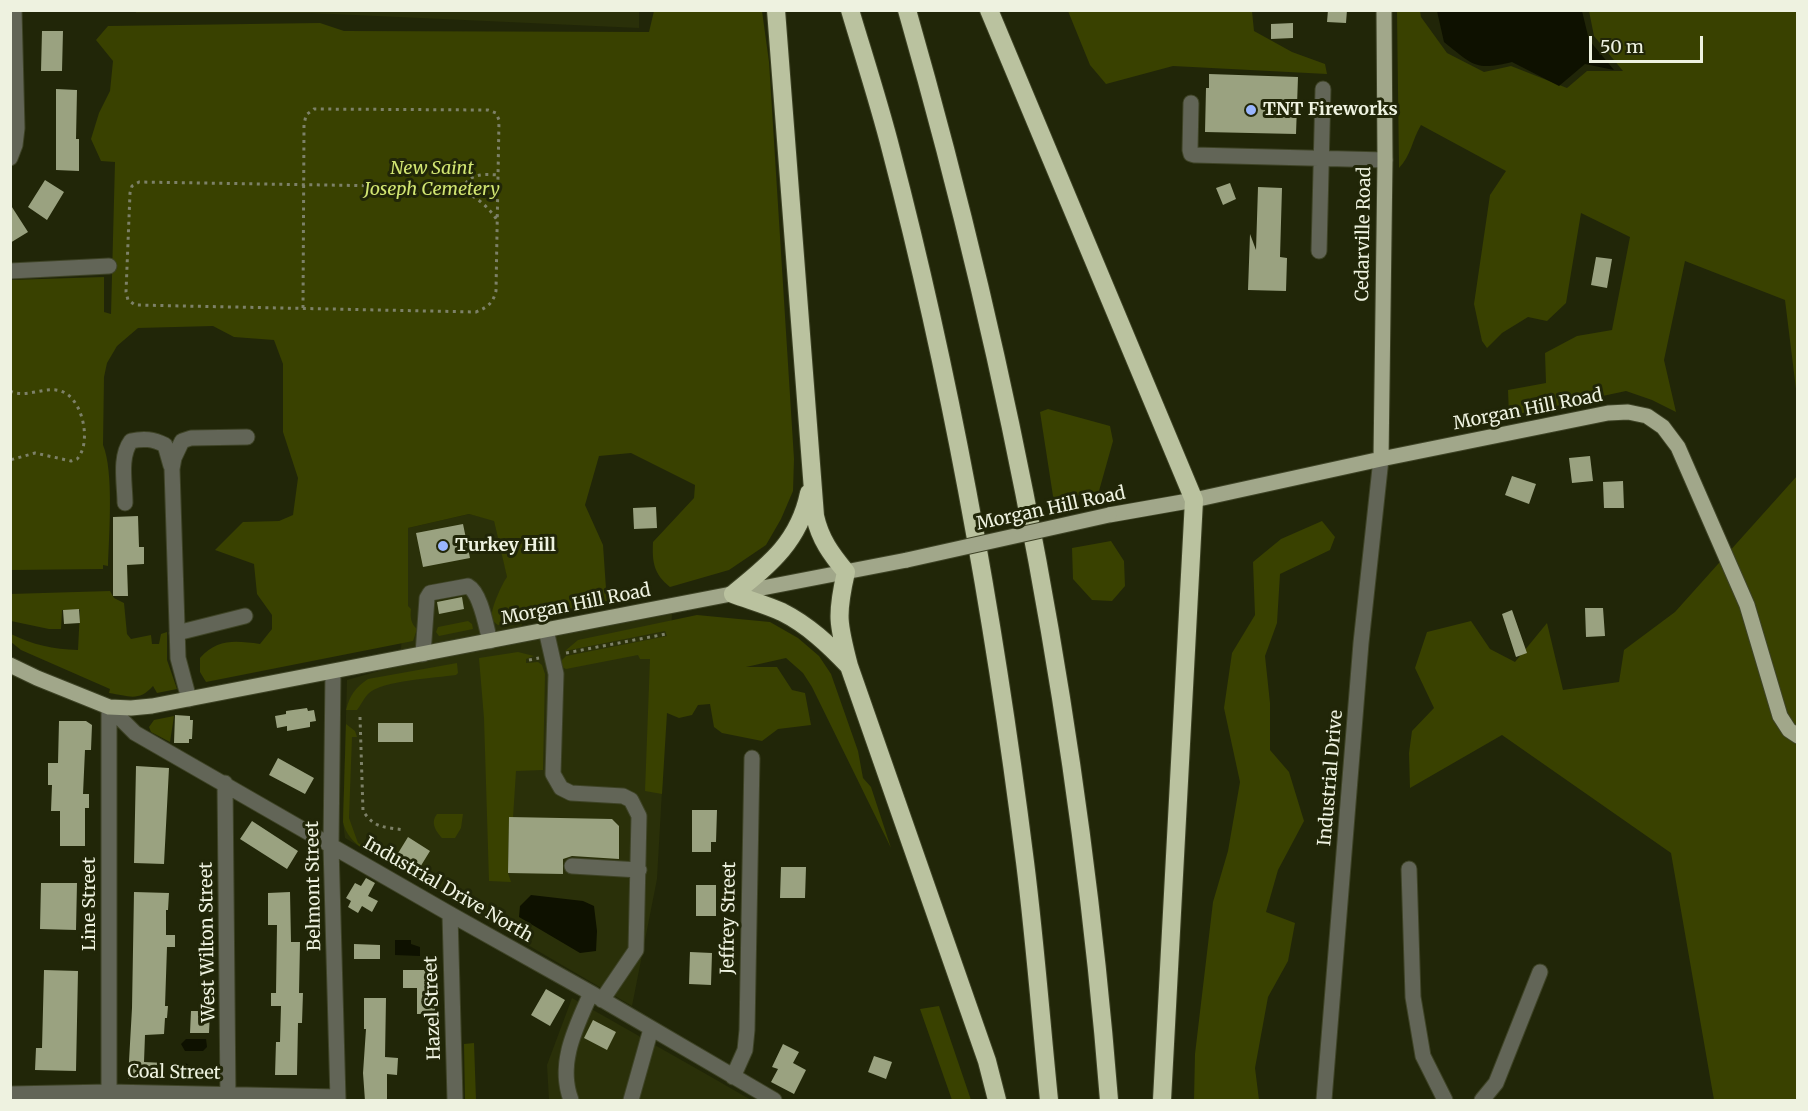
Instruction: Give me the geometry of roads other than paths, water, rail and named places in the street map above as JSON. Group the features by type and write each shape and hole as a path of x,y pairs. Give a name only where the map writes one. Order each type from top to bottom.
{"highway":[{"path":"776,10 815,516 819,533 829,551 846,572 838,614 839,629 849,666 987,1061 997,1101"},
{"path":"850,10 891,147 928,300 969,505 997,663 1025,863 1049,1101"},
{"path":"907,10 979,284 1042,583 1069,749 1095,948 1108,1101"},
{"path":"989,10 1194,500 1162,1101"},
{"path":"733,594 769,565 791,540 808,497 811,477"},
{"path":"733,594 784,613 818,636 849,666"}],"main road":[{"name":"Cedarville Road","path":"1381,459 1385,160 1384,10"},
{"name":"Morgan Hill Road","path":"110,707 138,708 333,672 907,560 1109,515 1194,500 1608,413 1635,412 1653,419 1669,434 1682,456 1747,605 1780,716 1789,730 1797,736"},
{"path":"10,665 110,707"}],"street":[{"path":"10,158 15,145 17,128 14,10"},
{"path":"1318,251 1323,89"},
{"path":"1191,103 1191,154 1385,160"},
{"path":"10,271 109,266"},
{"path":"172,469 178,447 183,441 191,438 247,438"},
{"path":"125,503 124,460 131,441 154,440 165,445 172,469 178,658 189,699"},
{"name":"Industrial Drive","path":"1324,1101 1360,654 1381,459"},
{"path":"423,654 428,598 430,593 440,591 468,586 472,588 478,598 490,641"},
{"path":"177,633 245,616"},
{"path":"546,630 556,674 553,774 561,788 571,794 623,796 631,800 639,816 636,950 597,996 577,1025 568,1054 565,1086 571,1101"},
{"name":"Belmont Street","path":"333,672 331,846 338,1099"},
{"name":"Industrial Drive North","path":"110,707 135,733 597,996 774,1101"},
{"name":"Line Street","path":"109,1096 110,707"},
{"name":"Jeffrey Street","path":"733,1077 745,1050 747,1030 752,758"},
{"name":"West Wilton Street","path":"225,783 228,1097"},
{"path":"572,866 639,870"},
{"path":"1409,869 1413,997 1424,1056 1445,1101"},
{"name":"Hazel Street","path":"450,914 455,1101"},
{"path":"1482,1101 1496,1083 1540,972"},
{"path":"631,1101 651,1029"},
{"name":"Coal Street","path":"10,1094 338,1099"}],"place":[{"name":"TNT Fireworks","path":"1251,110"},
{"name":"Turkey Hill","path":"443,546"}],"park label":[{"name":"New Saint Joseph Cemetery","path":"432,180"}]}
